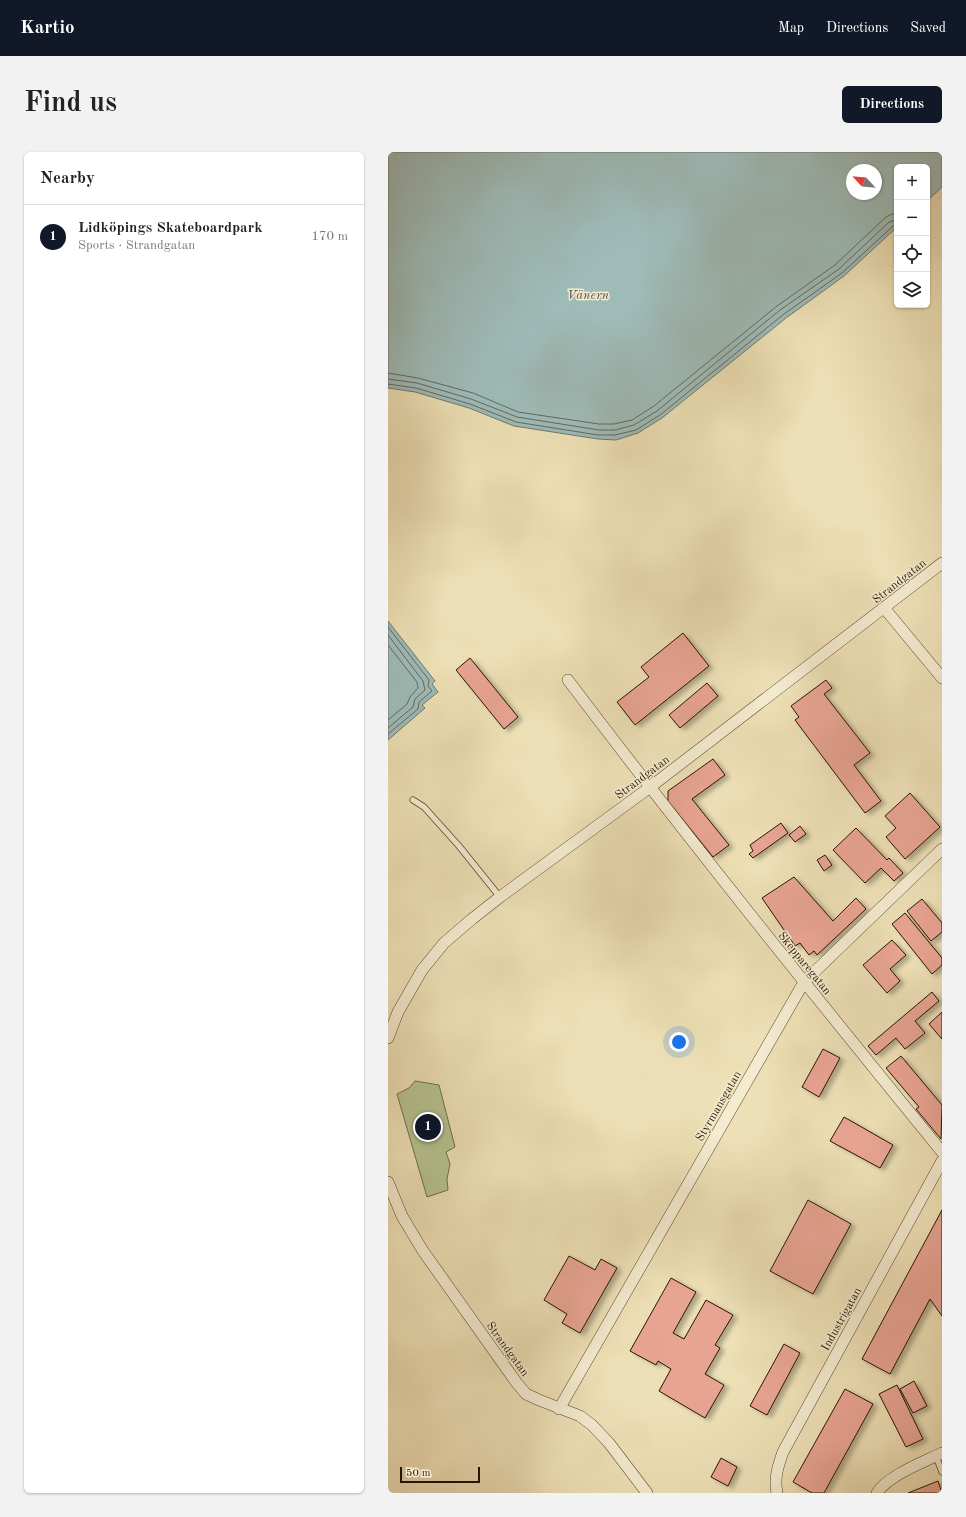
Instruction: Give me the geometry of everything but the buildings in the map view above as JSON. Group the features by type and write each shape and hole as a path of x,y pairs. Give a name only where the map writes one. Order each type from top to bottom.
{"street":[{"name":"Strandgatan","path":"388,1038 398,1012 422,970 444,943 500,897 650,788 885,609 942,563"},
{"path":"885,609 942,678"},
{"name":"Skepparegatan","path":"568,680 650,788 804,982 942,1152"},
{"name":"Styrmansgatan","path":"559,1409 804,982 942,849"},
{"name":"Industrigatan","path":"777,1493 775,1483 777,1468 783,1452 942,1161"},
{"name":"Strandgatan","path":"388,1182 402,1216 423,1251 516,1382 526,1394 559,1409 580,1416 600,1432 647,1493"},
{"path":"877,1493 888,1482 903,1472 939,1455"}],"lane":[{"path":"413,800 424,807 459,846 500,897"},
{"path":"939,1455 942,1472"}],"green space":[{"path":"415,1081 439,1085 455,1147 446,1152 450,1164 447,1179 448,1190 427,1197 397,1094 409,1088"}],"water":[{"name":"Vänern","path":"388,152 942,152 942,187 930,198 930,164 894,164 894,230 844,276 786,318 662,418 638,433 616,440 598,439 514,426 469,408 415,392 388,388"},
{"path":"388,621 435,681 432,684 438,692 422,705 425,708 388,740"}],"place":[{"name":"Lidköpings Skateboardpark","path":"428,1127"}]}
